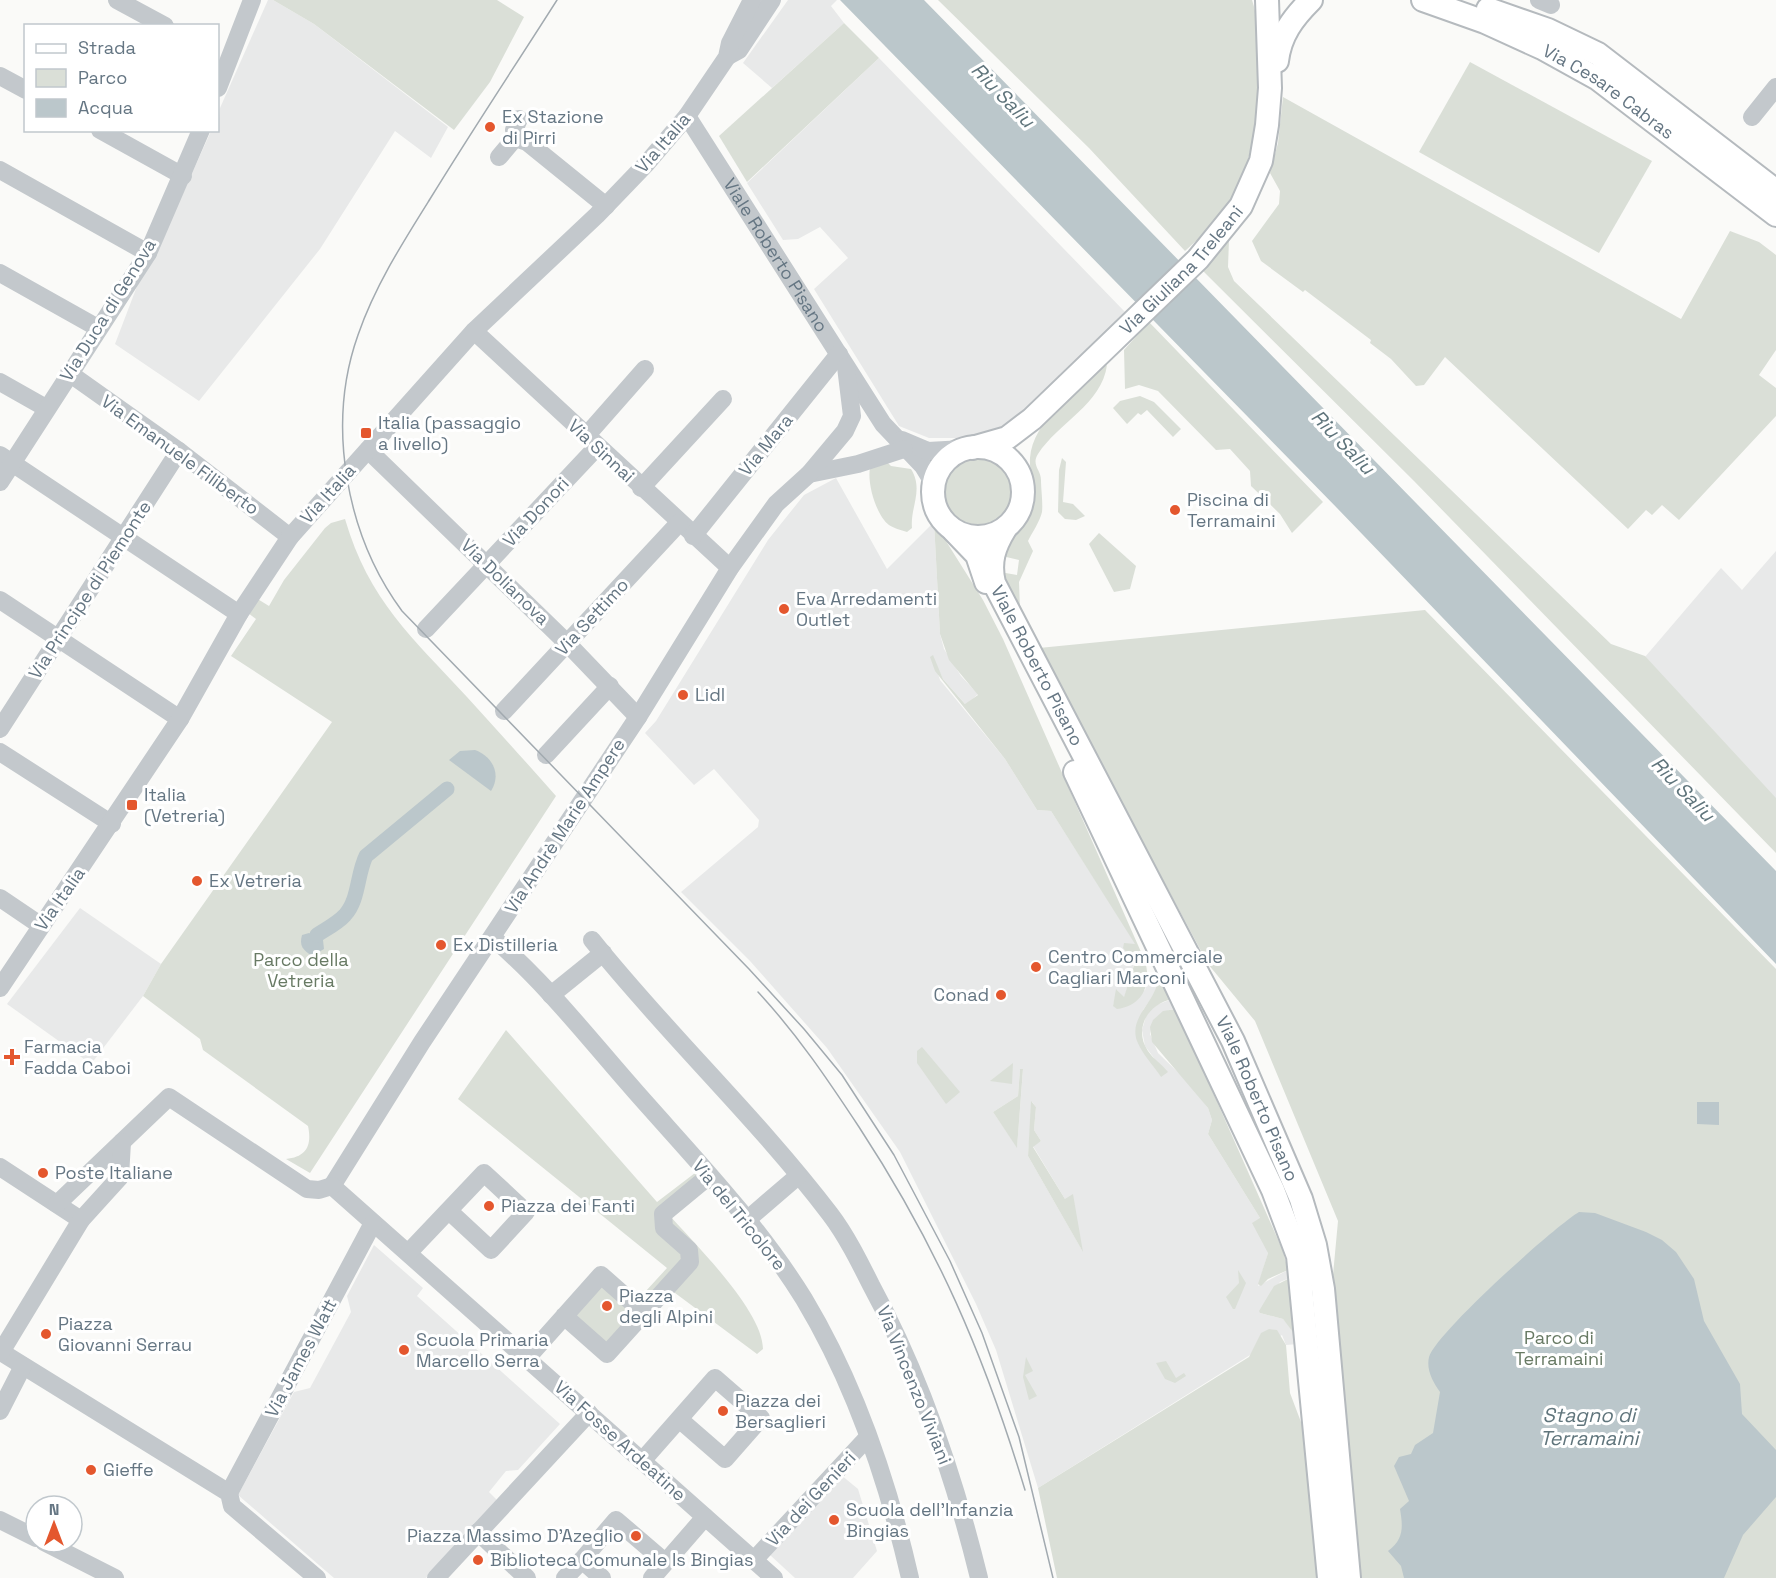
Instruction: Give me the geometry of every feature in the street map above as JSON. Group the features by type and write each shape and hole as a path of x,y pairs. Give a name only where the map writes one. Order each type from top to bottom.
{"main road":[{"name":"Via Giuliana Treleani","path":"968,448 1006,438 1032,419 1198,260 1241,206 1260,161 1267,125 1270,88 1267,0"},
{"name":"Via Giuliana Treleani","path":"1270,88 1275,78 1278,45 1294,18 1311,0"},
{"path":"1294,18 1330,0"},
{"name":"Via Cesare Cabras","path":"1423,0 1485,22 1542,48 1598,79 1776,215"},
{"name":"Via Cesare Cabras","path":"1466,0 1548,30 1598,54 1776,191"},
{"name":"Via Giuliana Treleani","path":"1021,475 1022,447 1032,419"},
{"path":"968,448 995,450 1006,456 1021,475 1024,490 1022,505 1016,519 1005,529 980,538 954,531 943,521 936,509 934,484 938,471 946,460 968,448"},
{"name":"Viale Roberto Pisano","path":"1005,529 995,544 992,557 994,583 1233,1041 1301,1199 1315,1245 1323,1289 1349,1578"},
{"name":"Viale Roberto Pisano","path":"954,531 977,555 987,585 1011,639 1170,971 1293,1239 1298,1256 1305,1321 1329,1578"}],"street":[{"path":"117,0 161,24"},
{"path":"219,82 223,56 252,0"},
{"name":"Via Italia","path":"0,988 40,925 112,824 180,719 239,614 290,537 474,332 606,206 687,116 727,57 730,43 752,0"},
{"name":"Via Italia","path":"727,57 740,50 772,0"},
{"path":"0,76 24,89"},
{"path":"1752,117 1776,87"},
{"name":"Viale Roberto Pisano","path":"687,116 883,424 904,449 923,466 934,484"},
{"path":"499,157 515,138 514,130 519,119"},
{"path":"104,132 183,176"},
{"name":"Via Duca di Genova","path":"0,482 6,459 46,408 148,253 200,132"},
{"path":"515,138 528,142 606,206"},
{"path":"0,170 148,253"},
{"path":"0,273 98,328"},
{"name":"Via Sinnai","path":"474,332 730,568"},
{"name":"Via Andrè Marie Ampere","path":"332,1186 532,873 638,717 730,568 776,504 809,474 845,431 852,416 842,361"},
{"name":"Via Mara","path":"693,536 842,361"},
{"name":"Via Donori","path":"426,629 487,565 591,442 645,369"},
{"name":"Via Emanuele Filiberto","path":"69,373 179,451 290,537"},
{"path":"0,382 46,408"},
{"path":"641,488 723,399"},
{"name":"Viale Roberto Pisano","path":"883,424 911,446 928,451 968,448"},
{"path":"809,474 858,464 904,449"},
{"name":"Via Dolianova","path":"368,450 568,644 638,717"},
{"name":"Via Principe di Piemonte","path":"0,729 179,451"},
{"path":"6,459 239,614"},
{"name":"Via Settimo","path":"504,711 679,523"},
{"path":"0,600 180,719"},
{"path":"546,755 610,686"},
{"path":"0,752 112,824"},
{"path":"0,898 40,925"},
{"name":"Via del Tricolore","path":"492,938 551,996 748,1220 803,1299 821,1330 868,1437 888,1490 910,1578"},
{"name":"Via Vincenzo Viviani","path":"551,996 597,946 831,1216 863,1269 903,1349 947,1463 962,1509 979,1578"},
{"path":"57,1204 170,1098 307,1189 319,1190 332,1186"},
{"path":"122,1142 120,1177 81,1220 2,1344 23,1366 229,1493 232,1506 317,1578"},
{"path":"0,1167 81,1220"},
{"path":"564,1317 607,1354 690,1262 689,1250 664,1228 663,1214 709,1176"},
{"path":"748,1220 798,1176"},
{"name":"Via Fosse Ardeatine","path":"332,1186 774,1578"},
{"path":"409,1252 449,1211"},
{"name":"Via James Watt","path":"229,1493 373,1223"},
{"path":"527,1358 601,1275 644,1313"},
{"path":"0,1411 23,1366"},
{"path":"642,1461 715,1378 761,1419 725,1459 679,1419"},
{"path":"436,1578 589,1413"},
{"name":"Via dei Genieri","path":"754,1560 868,1437"},
{"path":"652,1578 705,1517"},
{"path":"0,1520 24,1532"},
{"path":"565,1578 616,1521 665,1562"},
{"path":"478,1532 527,1578"},
{"path":"68,1554 115,1578"},
{"path":"582,1560 602,1578"}],"shaded area":[{"path":"268,0 273,0 314,24 448,127 431,158 395,131 320,249 199,401 115,344 171,197 180,200 211,132 219,132 220,108"},
{"path":"788,0 837,0 831,6 844,23 772,88 743,63"},
{"path":"879,58 1126,313 1022,415 1003,430 975,438 929,438 899,426 814,289 848,258 820,227 798,239 783,240 747,183"},
{"path":"836,478 887,569 934,522 940,634 944,649 961,676 978,694 966,705 943,679 932,656 940,680 1005,759 1037,810 1051,811 1136,944 1124,944 1124,948 1135,961 1124,998 1117,990 1113,1006 1145,990 1148,980 1158,982 1157,990 1143,1010 1136,1031 1161,1077 1154,1058 1145,1046 1142,1030 1147,1013 1154,1006 1172,999 1176,1009 1169,1010 1153,1021 1150,1034 1158,1053 1188,1082 1208,1108 1212,1120 1208,1134 1260,1218 1268,1253 1258,1286 1288,1270 1290,1278 1280,1282 1260,1313 1283,1319 1293,1330 1298,1344 1286,1345 1282,1335 1038,1488 996,1350 976,1304 900,1152 827,1048 750,961 681,892 758,827 759,820 714,769 694,785 645,733 656,721 768,540 804,495","holes":["1020,1069 1023,1070 1017,1147 993,1112 1018,1096","1032,1102 1036,1107 1034,1130 1041,1141 1033,1146 1065,1199 1075,1205 1074,1214 1082,1250 1028,1156"]},
{"path":"1776,551 1776,799 1645,657 1721,568 1742,590"},
{"path":"80,908 161,964 143,996 91,1064 7,1004"},
{"path":"374,1245 423,1288 417,1296 560,1424 518,1470 506,1471 489,1492 497,1500 426,1578 334,1578 238,1495 294,1392 310,1388 351,1312 347,1296"},
{"name":"Scuola dell'Infanzia Bingias","path":"841,1475 858,1489 877,1551 853,1578 795,1578 769,1554"}],"green space":[{"path":"273,0 497,0 524,17 490,82 454,130 314,24"},
{"path":"938,0 1252,0 1257,20 1259,45 1258,102 1248,158 1241,182 1231,201 1210,228 1185,251 1089,148"},
{"path":"844,23 879,58 747,182 719,136"},
{"path":"1470,62 1652,161 1599,253 1419,152"},
{"path":"1283,97 1681,319 1730,231 1759,242 1776,255 1776,350 1759,375 1776,388 1776,416 1679,520 1662,505 1652,515 1646,510 1628,529 1445,357 1424,385 1416,386 1391,359 1370,343 1371,340 1305,290 1303,292 1261,261 1252,241 1279,204 1280,191 1270,173 1278,143"},
{"path":"1229,240 1228,267 1234,281 1611,644 1645,656 1776,798 1776,853 1414,481 1202,270"},
{"path":"1149,322 1323,502 1292,533 1280,514 1251,486 1250,471 1230,449 1216,450 1158,391 1139,385 1125,389 1124,350"},
{"path":"1107,365 1097,391 1047,443 1036,458 1041,480 1042,512 1028,541 1033,551 1019,582 1020,610 1000,572 1017,575 1019,560 1002,556 1026,521 1032,508 1034,495 1030,458 1033,444 1047,419 1057,408"},
{"path":"1140,396 1154,402 1181,429 1173,437 1147,410 1141,415 1138,413 1127,424 1113,408 1120,401"},
{"path":"978,458 991,461 1003,468 1010,480 1013,493 1010,506 1003,518 991,525 978,528 965,525 953,518 946,506 943,493 946,480 953,468 965,461"},
{"path":"1062,458 1066,462 1063,502 1073,504 1085,516 1076,520 1065,519 1058,512 1059,470"},
{"path":"885,460 891,466 911,469 915,477 917,491 912,528 907,532 889,525 884,520 873,498 870,468"},
{"name":"Parco della Vetreria","path":"345,519 366,573 394,616 556,796 310,1173 286,1159 299,1156 306,1149 309,1139 308,1126 203,1050 200,1039 143,996 161,964 332,722 231,656 256,619 248,613 256,598 269,606 284,580 325,528 331,523"},
{"path":"934,522 983,600 1003,639 1145,961 1146,986 1139,999 1126,1007 1117,1009 1113,1006 1116,989 1124,997 1135,962 1123,948 1124,943 1135,944 1051,811 1037,810 1005,759 935,671 930,657 933,655 943,679 965,704 978,695 949,660 940,634"},
{"path":"1099,533 1136,566 1130,589 1114,592 1089,544"},
{"name":"Parco di Terramaini","path":"1425,610 1776,969 1776,1578 1360,1578 1333,1275 1338,1221 1255,1021 1208,964 1039,648"},
{"path":"1161,975 1172,999 1156,1006 1150,1012 1145,1019 1142,1034 1152,1057 1168,1072 1161,1077 1142,1051 1135,1032 1136,1024"},
{"path":"1176,1009 1283,1251 1288,1270 1268,1279 1261,1286 1258,1284 1268,1253 1252,1223 1260,1218 1208,1134 1212,1120 1208,1108 1152,1042 1150,1027 1153,1020 1163,1011"},
{"path":"506,1030 657,1202 695,1173 707,1184 669,1215 726,1279 752,1316 760,1334 763,1349 757,1354 667,1287 607,1354 564,1316 601,1275 634,1304 667,1268 458,1099"},
{"path":"922,1047 960,1092 946,1104 917,1063 917,1051"},
{"path":"1013,1063 1012,1084 990,1081"},
{"path":"1020,1069 1023,1069 1017,1148 993,1112 1018,1096"},
{"path":"1031,1101 1036,1107 1034,1130 1041,1141 1033,1147 1065,1199 1073,1194 1083,1252 1028,1156"},
{"path":"1238,1270 1246,1283 1233,1309 1226,1297 1239,1283"},
{"path":"1290,1278 1296,1336 1283,1319 1259,1311 1274,1286"},
{"path":"1269,1329 1277,1330 1286,1345 1290,1393 1304,1430 1318,1578 1057,1578 1038,1488 1249,1357 1261,1333"},
{"path":"1026,1357 1033,1371 1025,1375 1037,1396 1029,1400 1023,1377"},
{"path":"1166,1361 1176,1378 1184,1373 1186,1376 1175,1383 1165,1379 1156,1363"}],"water":[{"name":"Riu Saliu","path":"840,0 924,0 1776,871 1776,964 1337,508"},
{"path":"475,750 494,766 496,778 491,791 449,760 460,751"},
{"path":"309,933 323,940 324,949 312,956 301,945 302,935"},
{"path":"1697,1102 1719,1102 1719,1125 1697,1124"},
{"name":"Stagno di Terramaini","path":"1579,1212 1595,1213 1646,1232 1662,1240 1676,1252 1694,1279 1704,1321 1740,1384 1742,1414 1776,1450 1776,1497 1743,1535 1724,1578 1404,1578 1401,1566 1388,1551 1400,1537 1402,1527 1400,1509 1409,1501 1394,1466 1399,1457 1411,1454 1415,1445 1433,1433 1440,1392 1429,1371 1429,1357 1436,1344 1473,1305 1522,1258"}],"waterway":[{"path":"317,935 339,921 350,909 366,856 447,789"}],"tram line":[{"path":"557,0 390,265 365,317 348,370 344,405 343,442 347,478 355,514 367,548 383,581 402,611 749,969 842,1075 894,1155 950,1261 982,1333 1019,1437 1053,1578"},
{"path":"758,992 786,1024 824,1075 887,1171 912,1215 935,1258 975,1347 993,1393 1025,1490"}],"place":[{"name":"Ex Stazione di Pirri","path":"490,127"},
{"name":"Italia (passaggio a livello)","path":"366,433"},
{"name":"Piscina di Terramaini","path":"1175,510"},
{"name":"Eva Arredamenti Outlet","path":"784,609"},
{"name":"Lidl","path":"683,695"},
{"name":"Italia (Vetreria)","path":"132,805"},
{"name":"Ex Vetreria","path":"197,881"},
{"name":"Ex Distilleria","path":"441,945"},
{"name":"Centro Commerciale Cagliari Marconi","path":"1036,967"},
{"name":"Conad","path":"1001,995"},
{"name":"Farmacia Fadda Caboi","path":"12,1057"},
{"name":"Poste Italiane","path":"43,1173"},
{"name":"Piazza dei Fanti","path":"489,1206"},
{"name":"Piazza degli Alpini","path":"607,1306"},
{"name":"Piazza Giovanni Serrau","path":"46,1334"},
{"name":"Scuola Primaria Marcello Serra","path":"404,1350"},
{"name":"Piazza dei Bersaglieri","path":"723,1411"},
{"name":"Gieffe","path":"91,1470"},
{"name":"Scuola dell'Infanzia Bingias","path":"834,1520"},
{"name":"Piazza Massimo D'Azeglio","path":"636,1536"},
{"name":"Biblioteca Comunale Is Bingias","path":"478,1560"}]}
